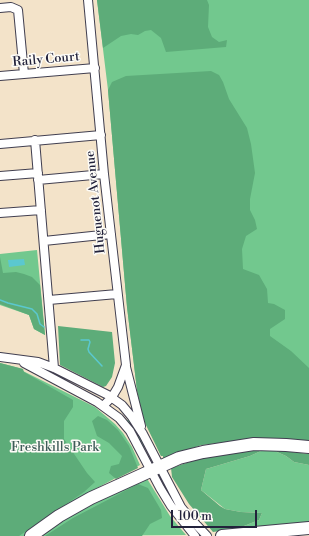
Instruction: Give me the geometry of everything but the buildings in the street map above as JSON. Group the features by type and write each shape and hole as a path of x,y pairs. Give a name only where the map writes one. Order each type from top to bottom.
{"highway":[{"path":"31,536 59,516 91,498 179,458 203,452 254,444 309,447"},
{"path":"222,536 309,528"}],"street":[{"name":"Huguenot Avenue","path":"88,0 104,174 126,365 122,378 112,398"},
{"path":"0,8 11,7 17,9 19,13 24,74"},
{"name":"Raily Court","path":"0,76 95,68"},
{"path":"0,144 101,135"},
{"path":"35,140 54,368"},
{"path":"0,176 38,177 104,174"},
{"path":"0,213 41,210"},
{"path":"44,241 111,234"},
{"path":"49,300 117,294"},
{"path":"0,358 38,362 54,368 112,398 122,405 143,434"},
{"path":"21,361 103,406 119,418 130,431 181,507 207,536"},
{"path":"126,365 143,434 155,469 171,506 195,536"},
{"path":"103,406 112,398"}],"green space":[{"path":"97,0 309,0 309,443 276,440 241,440 201,445 163,458 163,456 161,456 140,406 137,390 127,307 108,90"},
{"path":"97,0 207,0 209,5 208,27 212,37 219,42 227,40 226,47 166,52 161,38 151,30 145,31 138,35 131,34 121,36 103,48"},
{"path":"211,71 219,75 229,99 247,128 255,173 250,199 250,210 255,220 257,229 246,236 242,249 243,269 259,275 267,289 268,303 274,304 285,310 285,319 270,329 270,336 291,351 309,368 309,443 276,440 241,440 201,445 163,458 144,421 137,390 127,307 108,90 112,82 126,76"},
{"path":"37,250 45,335 34,329 29,315 0,305 0,254"},
{"path":"0,257 3,273 16,272 24,274 32,277 40,285 45,335 34,329 29,315 0,304"},
{"path":"58,326 112,332 115,363 112,377 106,386 103,387 60,365"},
{"name":"Freshkills Park","path":"0,363 23,369 23,371 95,407 123,433 132,447 140,465 86,494 25,536 0,536"},
{"name":"Freshkills Park","path":"0,363 23,369 24,372 73,400 73,407 64,421 64,439 87,473 95,482 84,492 19,536 0,536"},
{"path":"98,416 107,420 118,430 129,446 138,468 116,479 109,473 111,466 119,464 122,456 109,443 97,436 92,421"},
{"path":"129,419 146,446 143,448 136,434 126,421"},
{"path":"263,450 276,450 294,462 309,465 309,523 239,528 259,520 262,513 241,512 225,509 201,490 206,469 250,456"},
{"path":"263,450 250,456 206,469 201,490 220,506 225,509 241,512 262,513 259,520 239,528 213,532 189,504 172,477 171,468 211,455"},
{"path":"276,450 309,454 309,465 294,462"},
{"path":"146,477 170,516 186,535 39,536 102,499"},
{"path":"138,484 148,488 161,510 162,518 150,524 142,536 45,536 73,518"}],"water":[{"path":"24,259 25,265 9,267 8,260"}],"waterway":[{"path":"0,300 32,309 37,314 40,324 44,327"},
{"path":"81,340 89,340 89,352 102,366"}]}
